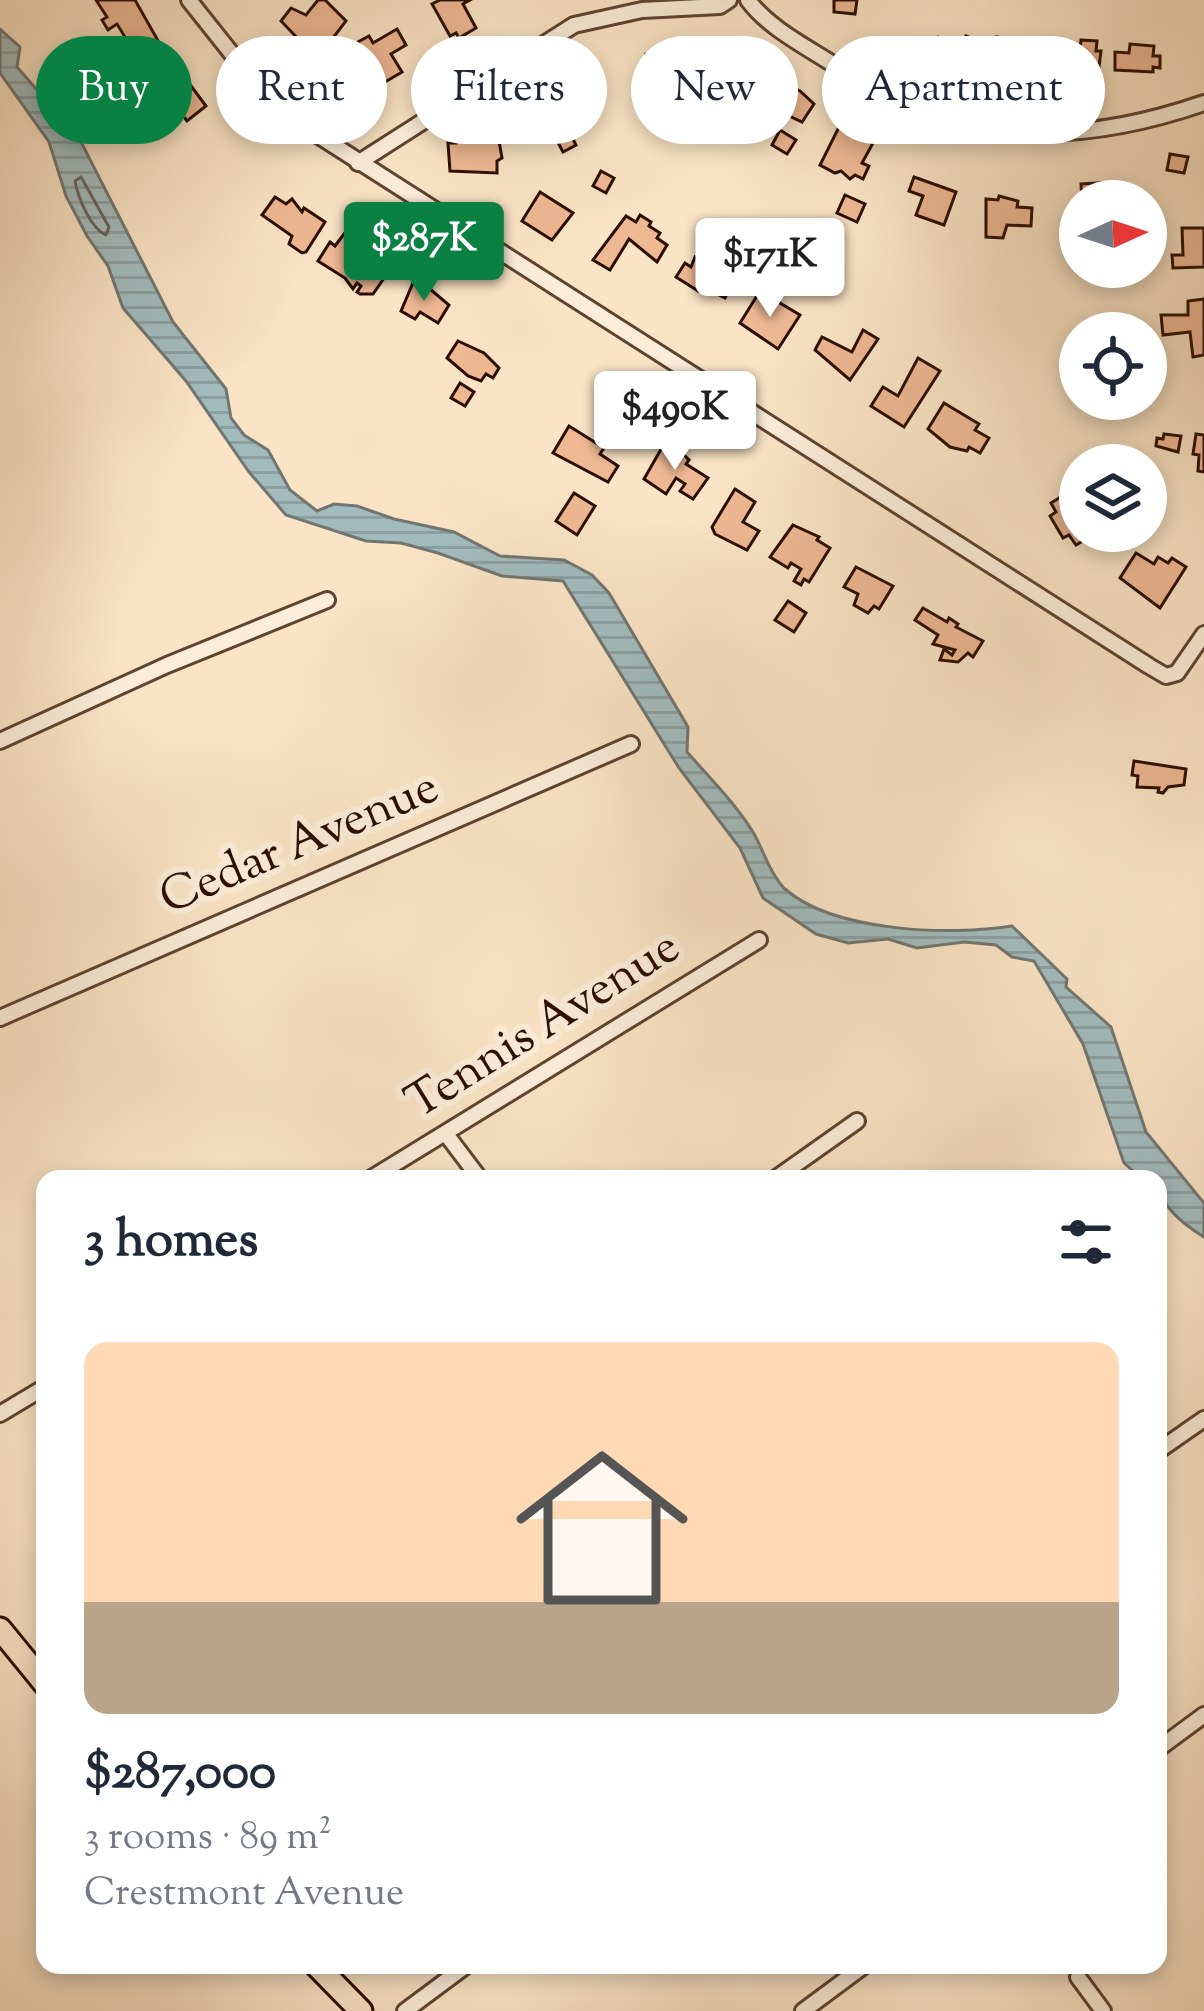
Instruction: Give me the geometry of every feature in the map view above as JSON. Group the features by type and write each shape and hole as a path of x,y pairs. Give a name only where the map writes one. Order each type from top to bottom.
{"main road":[{"path":"0,1629 36,1673"},
{"path":"325,1974 361,2011"}],"street":[{"path":"189,0 255,83 291,118 1149,666 1166,676 1177,674 1204,634"},
{"path":"358,163 574,25 643,10 705,7 730,0"},
{"path":"748,0 800,43 860,81 916,109 970,124 1070,135 1130,126 1204,103"},
{"path":"0,741 167,665 327,600"},
{"name":"Cedar Avenue","path":"0,1018 631,744"},
{"name":"Tennis Avenue","path":"385,1170 758,940"},
{"path":"788,1170 857,1120"},
{"path":"446,1134 473,1170"},
{"path":"0,1414 36,1392"},
{"path":"1167,1445 1204,1419"},
{"path":"1167,1742 1204,1714"},
{"path":"405,2011 455,1974"},
{"path":"803,2011 853,1974"},
{"path":"1078,1977 1103,2011"}],"water":[{"path":"0,29 20,47 17,67 36,89 36,124 0,73"},
{"path":"50,144 82,144 173,322 226,389 231,418 244,435 268,450 290,490 317,511 334,504 357,506 454,532 500,556 564,560 592,575 609,593 688,727 687,752 746,821 785,889 806,903 862,922 926,930 1012,926 1067,979 1066,987 1111,1027 1146,1132 1204,1203 1204,1237 1167,1205 1167,1170 1132,1170 1124,1163 1083,1044 1034,961 1012,957 996,945 964,942 917,948 888,939 848,943 816,934 763,898 740,848 679,768 563,581 502,576 438,553 401,543 366,541 286,515 249,472 186,381 123,308 108,266 66,196"}],"building":[{"path":"96,0 135,0 155,36 124,36 117,24 108,30 102,20 107,17"},
{"path":"318,0 325,0 346,21 334,36 295,36 281,21 291,8 306,15"},
{"path":"470,0 463,4 476,28 462,36 450,36 432,4"},
{"path":"834,0 857,0 855,14 834,12"},
{"path":"397,29 406,45 391,54 402,72 387,81 387,36"},
{"path":"1130,44 1154,46 1160,68 1153,67 1153,72 1115,70 1115,52 1129,53"},
{"path":"192,87 206,106 192,117"},
{"path":"798,90 814,104 802,122 798,120"},
{"path":"448,144 500,144 502,158 497,161 497,173 450,171"},
{"path":"773,144 793,144 787,154"},
{"path":"830,144 872,144 862,163 869,166 863,179 855,175 850,179 820,165"},
{"path":"1170,154 1188,157 1184,173 1167,170"},
{"path":"601,171 614,178 606,193 593,186"},
{"path":"914,177 956,192 944,225 916,215 923,196 909,191"},
{"path":"540,192 573,213 552,240 522,221"},
{"path":"845,195 865,204 857,222 837,213"},
{"path":"999,196 1018,201 1017,207 1032,208 1031,226 1007,225 1003,238 986,237 986,199 998,200"},
{"path":"275,197 286,204 292,199 302,212 304,208 325,222 306,252 289,244 292,236 262,215"},
{"path":"640,215 667,245 657,262 629,239 610,270 593,260 626,216 636,222"},
{"path":"1182,228 1204,228 1204,267 1173,268 1172,255 1183,255"},
{"path":"791,230 816,245 805,263 781,248"},
{"path":"344,234 368,247 372,261 389,271 373,294 360,294 361,286 357,283 353,289 318,261 330,242 335,246"},
{"path":"746,234 757,245 746,256 735,245"},
{"path":"695,257 733,281 725,298 701,286 698,291 676,277 685,263 691,267"},
{"path":"413,283 430,289 449,305 438,323 420,312 415,319 401,311"},
{"path":"760,291 800,315 778,349 740,323"},
{"path":"1204,299 1204,355 1193,357 1190,332 1167,335 1167,315 1188,315 1188,301"},
{"path":"863,330 878,339 850,380 815,350 822,337 852,352"},
{"path":"458,341 484,353 499,368 493,378 486,374 481,381 468,376 447,358"},
{"path":"918,358 940,371 904,427 871,406 883,387 898,396"},
{"path":"460,383 474,392 465,406 451,398"},
{"path":"944,403 979,424 975,430 989,438 980,453 969,447 967,451 950,447 928,429"},
{"path":"569,426 604,448 600,454 618,466 608,482 553,453"},
{"path":"1164,434 1181,436 1178,452 1167,449 1167,444 1156,444 1157,438 1163,439"},
{"path":"1196,434 1204,435 1204,472 1198,471 1199,455 1193,454"},
{"path":"664,444 708,478 693,499 680,491 685,484 676,478 666,494 644,479"},
{"path":"735,489 755,502 743,522 759,531 747,550 715,534 712,527"},
{"path":"574,493 595,506 577,535 556,521"},
{"path":"1059,498 1059,531 1050,516 1056,512 1051,503"},
{"path":"793,525 830,548 809,582 804,579 801,585 794,581 801,569 791,563 788,568 770,557"},
{"path":"1136,553 1154,564 1158,557 1168,563 1172,558 1186,567 1160,608 1120,578"},
{"path":"856,567 893,586 879,609 874,606 868,613 854,605 858,594 844,587"},
{"path":"788,601 806,613 794,632 775,620"},
{"path":"923,608 947,622 949,618 983,641 973,657 968,653 958,662 940,660 944,649 952,655 955,650 933,644 938,635 915,620"},
{"path":"1134,761 1186,769 1184,785 1168,787 1163,793 1159,788 1137,787"}]}
